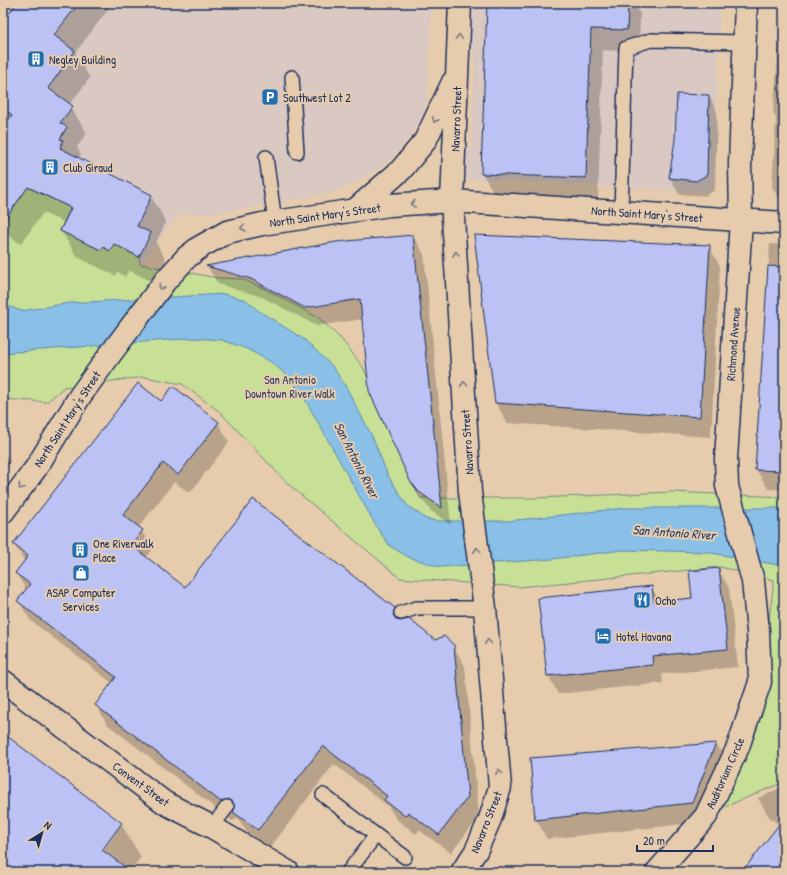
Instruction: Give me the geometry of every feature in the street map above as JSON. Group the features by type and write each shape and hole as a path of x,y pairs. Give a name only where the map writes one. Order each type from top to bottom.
{"main road":[{"name":"Navarro Street","path":"460,3 452,201 470,492 483,598 500,787 490,819 476,851 462,872"},
{"name":"Richmond Avenue","path":"746,3 740,164 741,220 726,459 727,486 753,581 758,631 760,682"},
{"path":"355,210 401,170 425,141 457,72"},
{"name":"North Saint Mary's Street","path":"3,512 36,468 80,396 166,280 187,257 200,247 227,232 274,222 390,205 452,201 784,223"},
{"name":"Convent Street","path":"3,681 165,803 212,827 288,872"},
{"name":"Auditorium Circle","path":"657,872 706,816 738,747 760,682"}],"lane":[{"path":"622,212 626,48 651,40 744,42"},
{"path":"292,77 297,152"},
{"path":"266,157 274,222"},
{"path":"401,613 416,608 483,598"},
{"path":"324,794 405,857"},
{"path":"212,827 227,807"},
{"path":"348,872 376,835"}],"shaded area":[{"path":"3,3 432,3 426,107 423,118 397,154 382,166 348,187 326,194 212,214 179,214 140,264 3,280"},
{"path":"472,3 720,3 714,181 712,189 703,192 466,178 464,175 464,154 471,146 475,54 469,50"}],"green space":[{"name":"San Antonio Downtown River Walk","path":"28,187 71,208 60,230 101,250 103,247 110,251 114,244 139,257 140,264 218,278 242,279 267,290 319,318 342,340 363,367 420,498 537,498 672,492 784,497 784,782 722,808 770,676 765,653 774,580 720,567 519,587 400,578 288,484 220,412 182,384 145,377 64,387 47,402 3,399 3,217 6,218"}],"water":[{"name":"San Antonio River","path":"224,294 246,300 259,311 305,340 333,367 346,387 373,438 388,476 407,505 426,519 439,521 508,521 624,508 778,508 784,511 784,566 706,552 622,550 552,559 440,567 408,557 390,546 379,531 306,401 291,379 271,362 247,349 222,340 194,338 3,353 3,308 11,307 21,311 70,303"}],"building":[{"name":"Club Giraud","path":"17,3 79,3 54,35 75,51 48,88 73,106 60,123 67,127 60,139 63,140 60,148 152,195 137,226 151,233 139,257 114,244 110,251 103,247 101,250 60,231 71,208 28,187 3,222 3,128 12,115 3,108 3,21"},
{"path":"487,3 628,3 627,30 591,29 586,178 481,174"},
{"path":"677,94 709,95 707,175 696,181 669,178 675,140"},
{"path":"413,235 442,508 419,492 410,481 369,391 360,299 305,308 251,279 206,266 336,242"},
{"path":"474,235 710,245 700,417 495,403"},
{"path":"768,266 784,267 784,471 755,470"},
{"path":"138,383 161,401 173,386 219,422 178,475 163,463 123,515 143,530 131,545 185,587 253,499 395,608 393,615 396,619 400,621 409,619 435,640 444,636 454,645 468,797 439,835 408,812 405,816 384,800 387,796 323,746 258,830 233,812 235,808 232,801 228,799 221,802 95,705 116,677 17,601 30,584 15,573 28,556 13,544"},
{"name":"Hotel Havana","path":"719,568 728,649 652,656 653,665 547,676 538,598 652,586 654,602 692,598 689,571"},
{"path":"3,733 122,823 102,850 132,872 3,872"},
{"path":"716,743 692,803 535,820 530,758"},
{"path":"784,818 784,872 742,872"}],"place":[{"name":"Negley Building","path":"36,59"},
{"name":"Southwest Lot 2","path":"270,97"},
{"name":"Club Giraud","path":"50,167"},
{"name":"One Riverwalk Place","path":"80,550"},
{"name":"ASAP Computer Services","path":"81,573"},
{"name":"Ocho","path":"642,600"},
{"name":"Hotel Havana","path":"603,636"}]}
